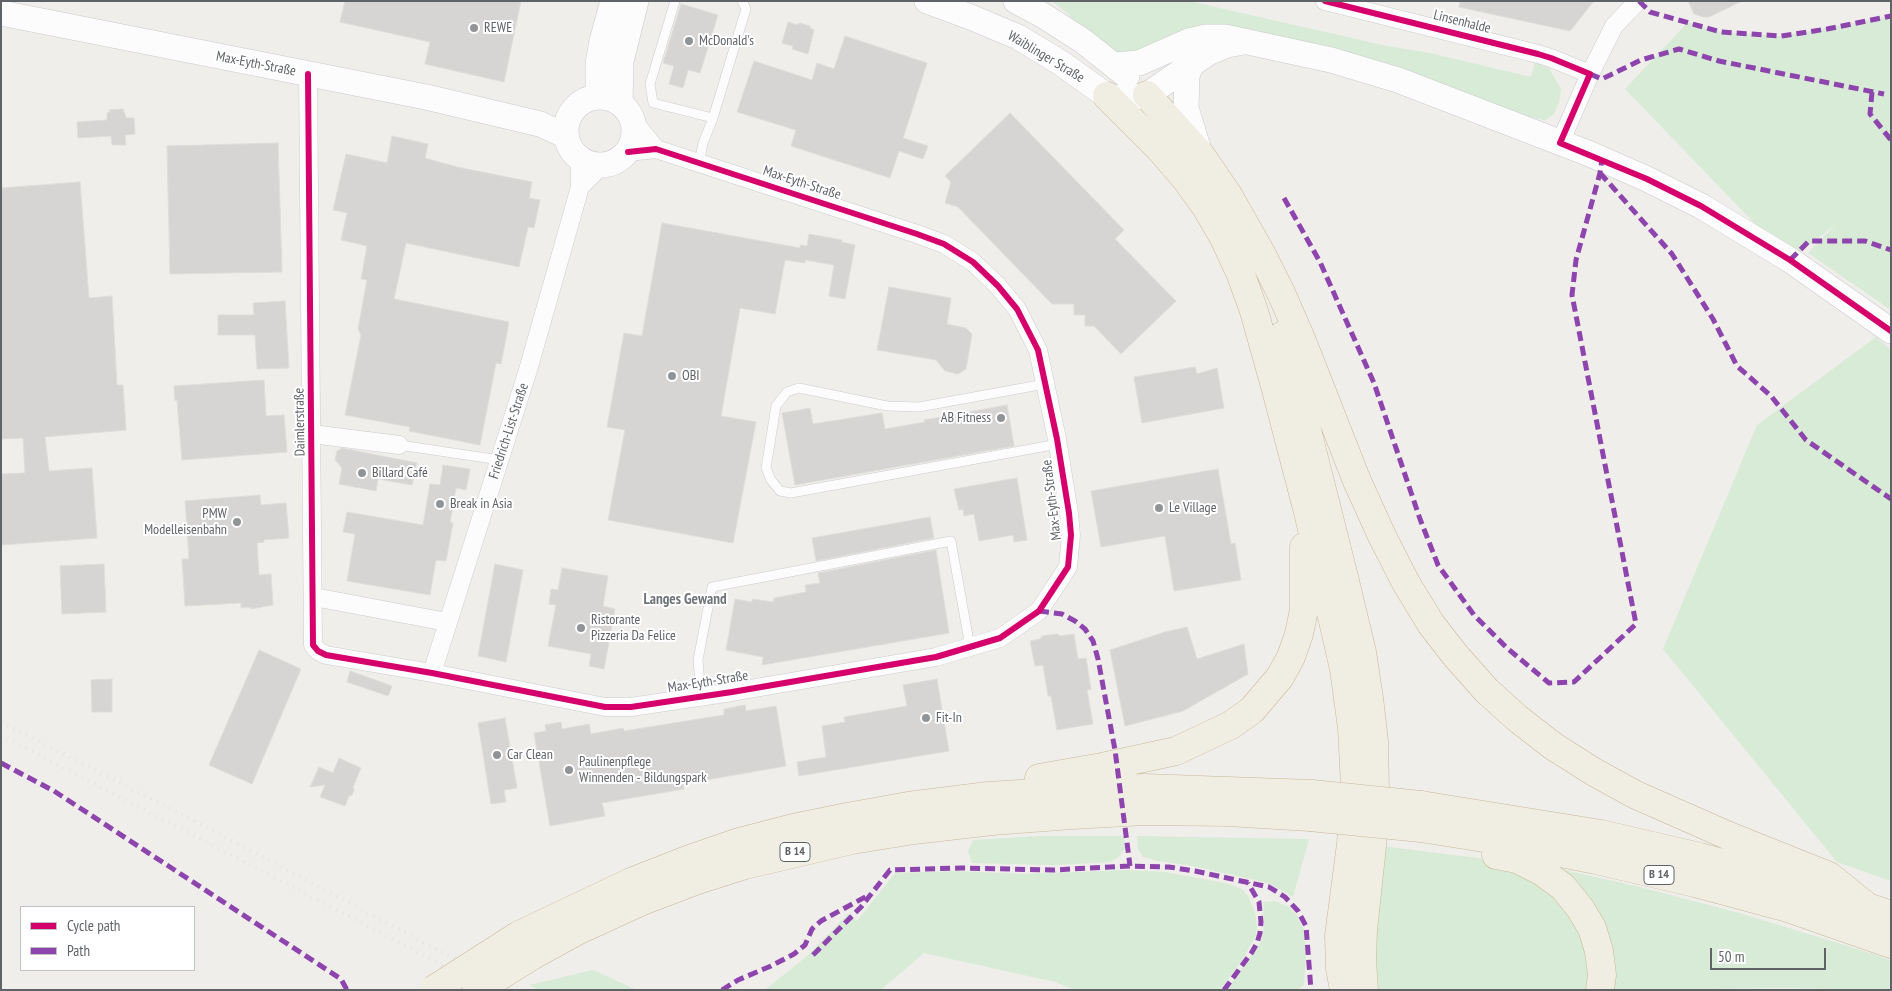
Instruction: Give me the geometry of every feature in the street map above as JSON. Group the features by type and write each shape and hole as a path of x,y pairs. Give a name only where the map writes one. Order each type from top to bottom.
{"highway":[{"path":"1147,95 1200,154 1228,195 1282,295 1357,481 1406,583 1431,624 1455,655 1487,691 1517,718 1553,746 1594,772 1636,795 1729,836 1828,876 1865,905"},
{"path":"1107,96 1159,148 1185,178 1206,207 1224,238 1241,274 1258,326 1308,512 1344,669 1352,728 1354,797 1351,844 1340,936 1340,968 1344,990"},
{"path":"1260,254 1287,347 1344,577 1362,652 1369,698 1374,741 1375,790 1372,846 1362,930 1364,990"},
{"path":"988,796 1033,779 1176,751 1203,740 1231,725 1252,710 1280,678 1291,657 1299,634 1304,610 1304,551 1308,512"},
{"name":"B 14","path":"433,990 445,980 527,944 631,882 739,842 847,817 908,806 988,796 1144,788 1421,817 1499,816 1601,834 1700,857 1796,883 1891,915"},
{"name":"B 14","path":"477,990 527,944 578,930 640,902 695,881 745,865 800,851 914,830 992,821 1081,814 1145,811 1218,812 1311,805"},
{"path":"1421,817 1452,845 1517,859 1541,872 1562,887 1580,908 1592,928 1599,951 1602,975 1600,990"},
{"name":"B 14","path":"1421,817 1490,838 1694,883 1788,908 1891,944"}],"main road":[{"path":"607,107 569,118 566,136 573,152 590,162 611,164 620,160 628,152 635,134 607,107 598,64 613,1"},
{"path":"607,107 636,1"},
{"name":"Waiblinger Straße","path":"927,1 1018,37 1061,63 1107,96"},
{"path":"1016,1 1083,41 1114,65 1147,95"},
{"name":"Max-Eyth-Straße","path":"1,13 426,98 540,124 566,136"},
{"path":"1114,65 1139,63 1188,40 1206,36 1225,37 1331,60 1398,80 1647,179 1701,206 1790,260 1891,331"},
{"path":"1107,96 1127,99 1147,95 1191,64 1221,48 1242,42"},
{"path":"1191,64 1186,76 1186,108 1200,154"},
{"path":"540,124 607,107"}],"street":[{"name":"Linsenhalde","path":"1325,1 1538,54 1590,74"},
{"path":"1560,143 1590,74 1614,26 1638,1"},
{"name":"Daimlerstraße","path":"308,74 313,645 318,651 326,655 432,673"},
{"path":"607,107 656,149"},
{"name":"Max-Eyth-Straße","path":"432,673 605,706 632,707 936,657 1000,638 1040,611 1068,567 1071,535 1058,444 1038,350 1017,309 998,286 973,262 944,244 917,234 656,149 628,152"},
{"name":"Friedrich-List-Straße","path":"432,673 528,370 580,187 590,162"},
{"name":"Daimlerstraße","path":"312,434 399,445"},
{"path":"314,596 447,622"}],"lane":[{"path":"675,1 650,84 653,103 713,118"},
{"path":"699,163 703,143 713,118 746,9 742,1"},
{"path":"1045,384 920,408 887,406 799,388 787,392 776,406 766,468 770,480 780,491 792,492 1058,444"},
{"path":"399,445 500,460"},
{"path":"701,696 698,660 712,587 951,541 970,647"}],"green space":[{"path":"1052,1 1189,1 1387,46 1430,53 1531,77 1535,62 1549,68 1561,89 1559,102 1554,114 1545,120 1533,118 1443,86 1260,36 1127,57 1113,52 1083,29"},
{"path":"1891,16 1891,310 1808,253 1836,224 1790,260 1625,89 1688,22 1721,32 1781,36"},
{"path":"1876,337 1891,350 1891,881 1837,862 1663,649 1757,425"},
{"path":"1038,836 1124,836 1125,848 1120,856 1110,862 1054,865 972,863 968,851 973,840"},
{"path":"1137,836 1309,839 1293,897 1268,883 1143,857 1138,849"},
{"path":"1381,846 1478,858 1510,868 1547,886 1583,931 1591,990 1374,990"},
{"path":"1546,866 1636,886 1743,914 1877,955 1891,961 1891,990 1783,988 1607,990"},
{"path":"1125,870 1165,872 1225,883 1242,889 1248,896 1255,912 1256,935 1243,959 1220,990 1075,990 1055,982 924,953 881,990 765,990 807,956 848,914 857,921 895,873 957,871 1024,874"},
{"path":"1275,901 1289,907 1298,917 1304,930 1306,954 1304,985 1297,990 1227,990 1262,940 1264,927 1263,902"},
{"path":"593,970 637,990 539,990 529,985"}],"building":[{"name":"REWE","path":"345,1 521,1 504,82 425,64 430,42 340,22"},
{"path":"1460,1 1594,1 1570,31 1459,7"},
{"path":"1688,1 1742,1 1709,17 1703,17 1694,14"},
{"name":"McDonald's","path":"681,4 718,15 700,73 688,70 683,88 669,84 674,66 663,63"},
{"path":"788,22 810,26 814,30 808,54 792,49 793,46 782,43"},
{"path":"845,36 927,63 903,138 928,146 923,159 899,151 890,178 791,146 796,130 737,112 754,61 812,80 817,63 834,69"},
{"path":"123,109 126,118 134,118 135,134 125,135 126,145 112,145 111,136 78,138 77,122 107,120 109,110"},
{"path":"1010,113 1124,230 1115,239 1176,301 1121,354 1094,326 1085,326 1085,315 1074,315 1074,304 1052,304 958,207 945,203 951,182 945,176"},
{"path":"392,136 428,144 425,158 457,167 532,182 529,198 540,200 534,228 528,227 519,267 406,243 394,299 509,322 501,364 496,363 480,445 409,431 410,427 345,415 361,335 358,329 367,280 361,279 367,246 341,240 347,213 333,210 346,154 387,163"},
{"path":"278,143 282,272 170,274 167,146"},
{"path":"80,182 89,298 112,296 117,385 123,385 126,430 45,437 49,471 92,468 97,538 1,545 1,474 25,473 23,438 1,439 1,188"},
{"name":"OBI","path":"662,223 800,248 800,245 807,246 809,234 842,240 842,242 855,245 845,299 829,296 834,265 805,260 805,263 785,260 775,314 740,308 721,416 756,422 733,543 608,520 625,430 607,427 624,333 642,336"},
{"path":"889,287 951,298 947,324 966,328 972,334 966,369 958,374 945,371 936,360 877,350"},
{"path":"285,301 289,368 257,369 255,335 218,335 218,315 254,315 253,303"},
{"path":"1195,367 1197,374 1217,368 1224,408 1142,423 1134,377"},
{"path":"264,380 266,416 284,415 287,452 182,460 174,386"},
{"path":"1007,405 1014,446 795,485 782,413 810,408 813,424 882,413 885,429"},
{"name":"Billard Café","path":"342,448 417,463 412,485 378,479 376,491 339,484 342,468 335,460 337,451"},
{"path":"443,465 470,469 466,490 456,488 450,522 453,523 446,561 436,560 430,595 347,581 355,534 343,532 347,512 423,525 430,484 440,485"},
{"name":"Le Village","path":"1218,469 1231,544 1235,543 1241,580 1174,591 1165,536 1101,547 1091,491"},
{"path":"1017,478 1027,540 1014,542 1013,535 979,541 974,514 964,516 963,509 959,510 954,489"},
{"path":"260,495 261,505 286,503 289,538 264,540 264,542 257,543 259,575 271,574 273,605 251,609 251,607 241,608 241,603 185,606 182,559 189,559 185,501"},
{"path":"930,517 934,538 816,561 812,538"},
{"path":"936,550 949,633 762,665 763,657 726,650 735,599 752,602 752,599 773,602 774,598 806,592 805,585 820,583 818,573"},
{"path":"104,564 106,612 62,614 60,566"},
{"path":"495,564 523,570 506,662 478,656"},
{"name":"Ristorante Pizzeria Da Felice","path":"562,568 608,576 603,606 615,609 604,669 589,666 591,654 548,646 556,605 549,604 551,589 558,590"},
{"path":"1187,627 1197,659 1244,644 1248,674 1183,711 1125,726 1110,650 1165,632"},
{"path":"1057,634 1060,636 1074,634 1078,659 1086,658 1091,689 1087,690 1093,724 1057,730 1051,696 1048,696 1043,665 1035,666 1030,641 1040,639 1042,636"},
{"path":"259,650 301,669 252,784 209,765"},
{"path":"350,671 392,686 388,696 347,682"},
{"path":"112,679 112,712 92,712 91,680"},
{"path":"937,679 949,751 799,776 797,762 826,757 822,726 845,722 844,717 907,706 903,685"},
{"path":"745,705 746,711 776,706 786,766 683,784 684,789 602,803 605,816 550,826 534,733 546,731 545,725 561,722 562,729 589,724 591,734 623,728 624,731 724,715 724,709"},
{"name":"Car Clean","path":"505,718 517,788 504,790 506,802 491,804 478,723"},
{"path":"339,758 361,768 353,787 352,795 349,796 345,806 320,797 325,785 310,787 319,767 333,773"}],"railway":[{"path":"1,722 210,829 513,990"},
{"path":"1,735 490,990"}],"marked path":[{"path":"1639,1 1650,12 1721,32 1781,36 1891,16"},
{"path":"1590,74 1602,79 1641,60 1679,49 1719,61 1884,94"},
{"path":"1872,92 1870,114 1891,140"},
{"path":"1284,198 1320,262 1374,383 1420,519 1438,565 1474,615 1507,648 1549,683 1574,682 1636,624 1572,295 1576,260 1600,173 1602,159"},
{"path":"1600,173 1672,254 1713,319 1737,366 1771,396 1806,440 1891,499"},
{"path":"1790,260 1809,241 1865,241 1891,250"},
{"path":"1039,611 1062,614 1075,621 1085,629 1093,641 1115,750 1130,866"},
{"path":"1,763 54,791 341,979 347,990"},
{"path":"813,955 861,907 890,870 961,868 1053,870 1130,866 1169,867 1269,887 1285,897 1298,911 1306,926 1311,990"},
{"path":"1224,990 1252,952 1260,933 1259,902 1248,883"},
{"path":"722,990 738,980 794,954 805,945 812,929 821,921 867,896"}],"cycle path":[{"path":"1325,1 1538,54 1590,74 1560,143 1647,179 1701,206 1790,260 1891,331"},
{"path":"308,74 313,645 318,651 326,655 432,673 605,707 631,707 732,692 936,657 1000,638 1039,611 1068,567 1071,535 1069,513 1057,439 1038,350 1017,309 998,286 973,262 944,244 917,234 656,149 628,152"}],"place":[{"name":"REWE","path":"474,28"},
{"name":"McDonald's","path":"689,41"},
{"name":"OBI","path":"672,376"},
{"name":"AB Fitness","path":"1001,418"},
{"name":"Billard Café","path":"362,473"},
{"name":"Break in Asia","path":"440,504"},
{"name":"Le Village","path":"1159,508"},
{"name":"PMW Modelleisenbahn","path":"237,522"},
{"name":"Ristorante Pizzeria Da Felice","path":"581,628"},
{"name":"Fit-In","path":"926,718"},
{"name":"Car Clean","path":"497,755"},
{"name":"Paulinenpflege Winnenden - Bildungspark","path":"569,770"}],"district":[{"name":"Langes Gewand","path":"685,600"}]}
